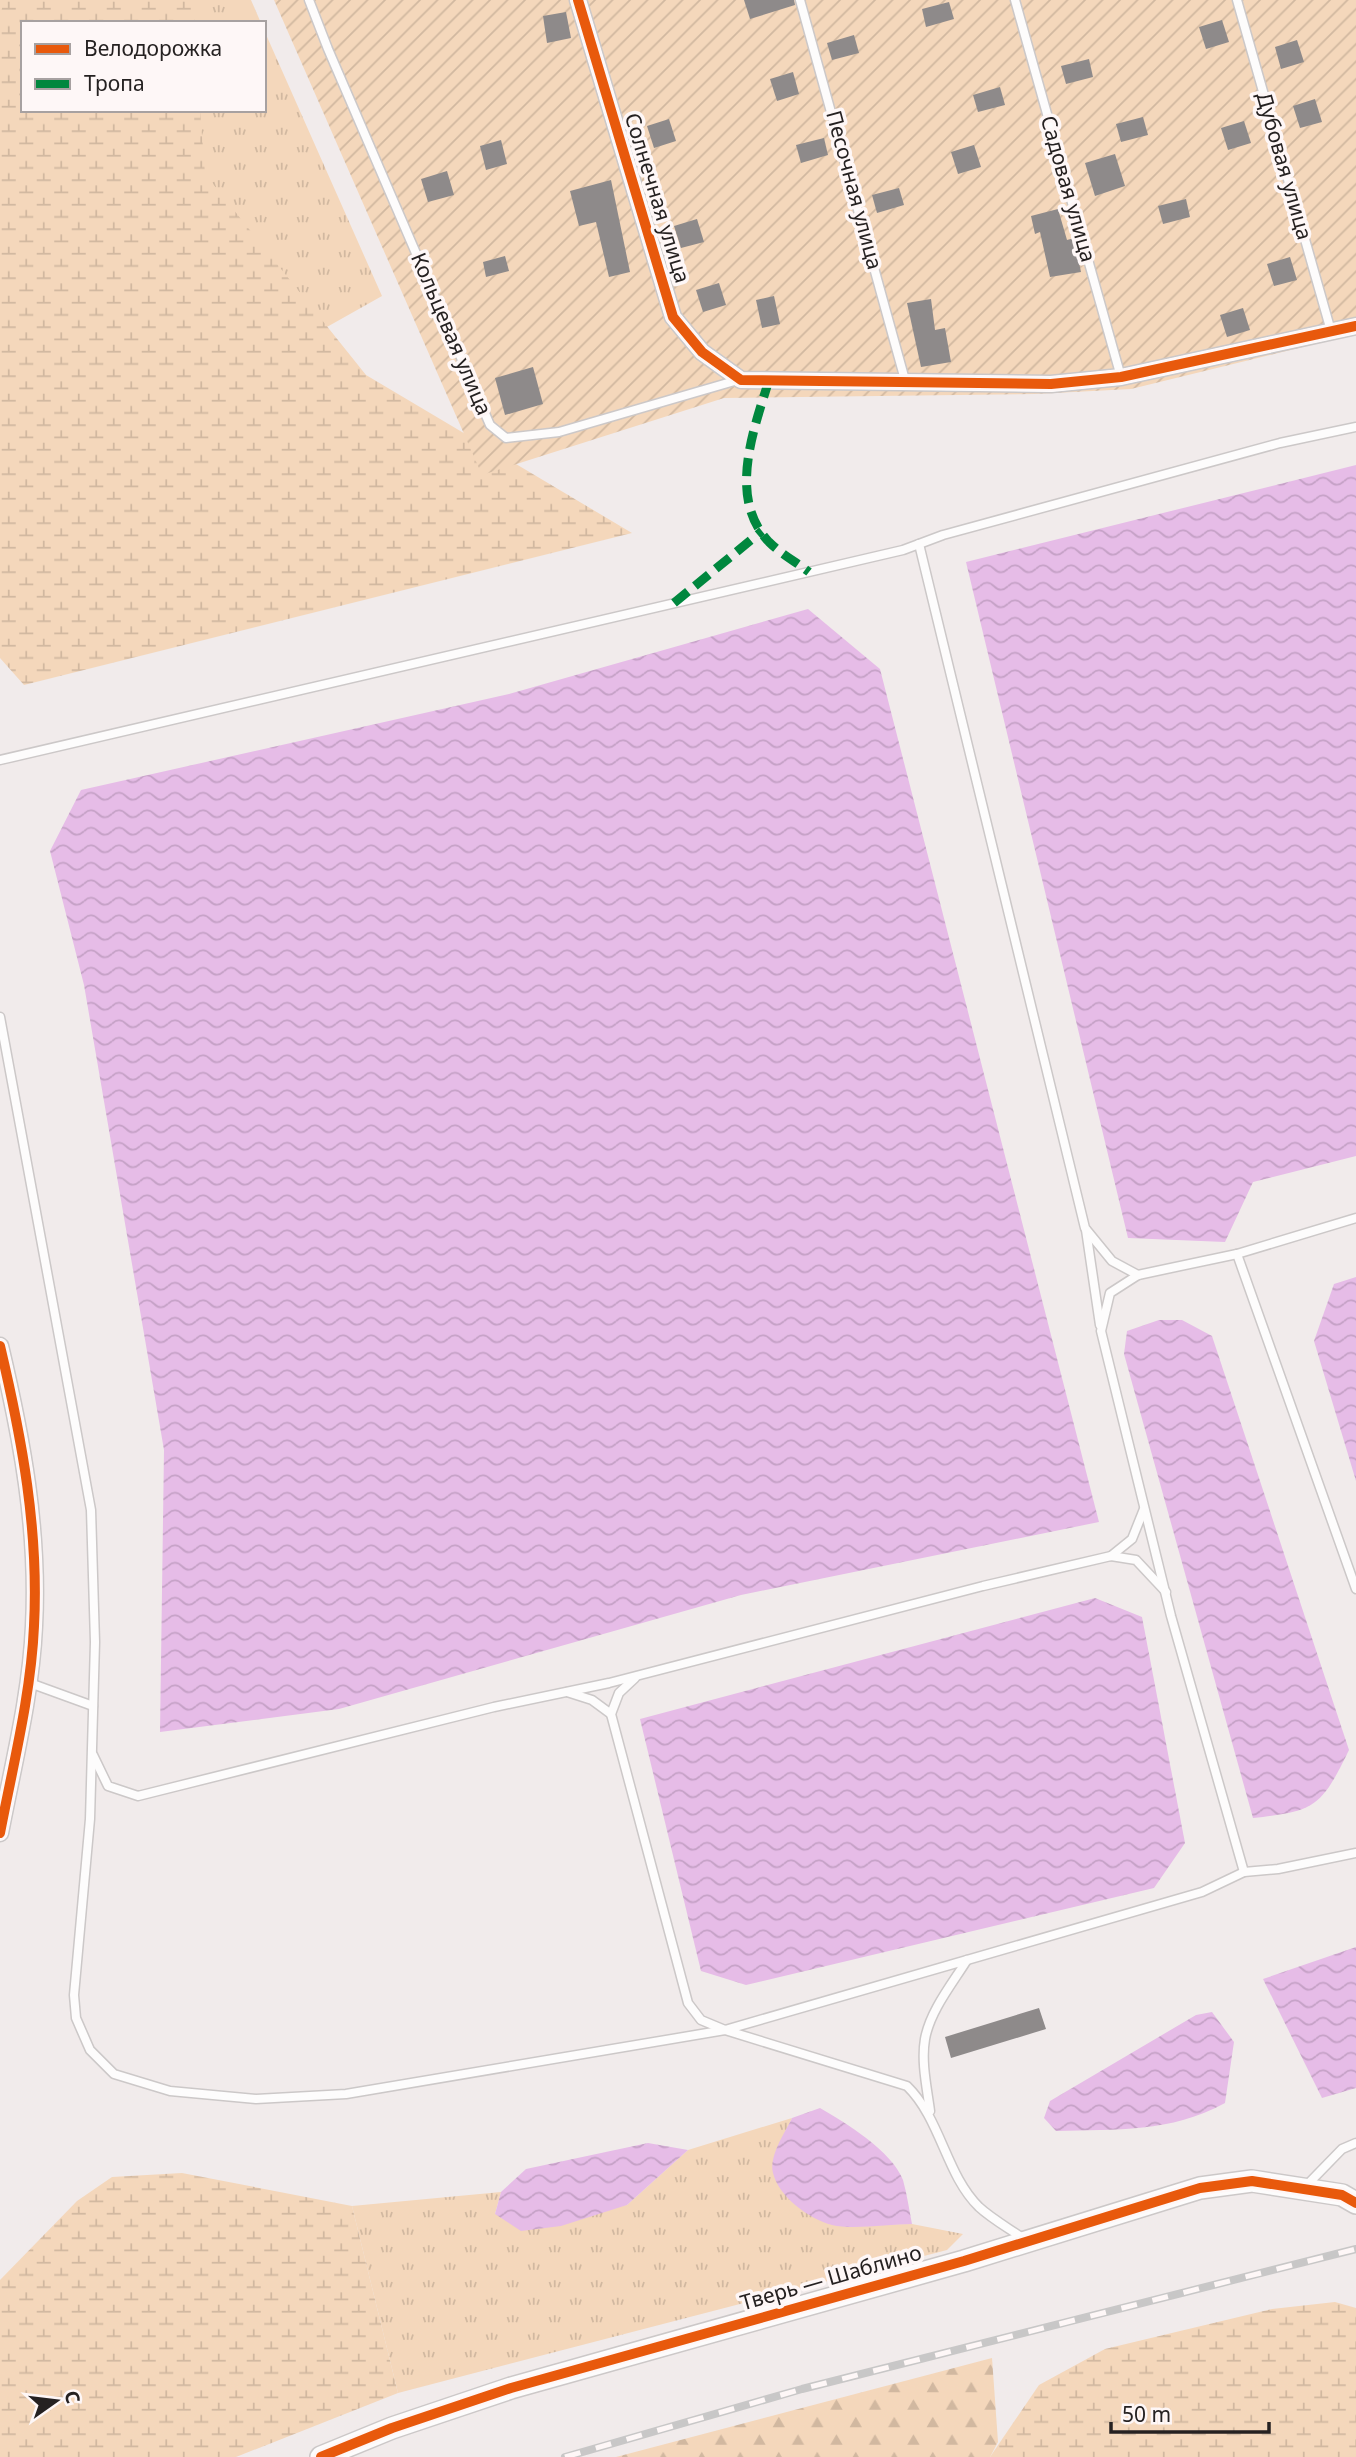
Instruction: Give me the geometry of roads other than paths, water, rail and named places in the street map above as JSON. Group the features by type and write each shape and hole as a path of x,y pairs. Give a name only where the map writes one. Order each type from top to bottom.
{"street":[{"name":"Солнечная улица","path":"578,0 673,317 702,352 741,380"},
{"path":"741,380 905,380 1051,384 1121,377 1356,326"},
{"path":"0,1346 20,1432 33,1514 34,1628 0,1833"},
{"name":"Тверь — Шаблино","path":"321,2457 392,2428 511,2388 1027,2241 1142,2203 1222,2183 1252,2181 1351,2197"}],"lane":[{"name":"Кольцевая улица","path":"309,0 490,425 506,438 559,432 741,380"},
{"name":"Песочная улица","path":"800,0 905,380"},
{"name":"Садовая улица","path":"1015,0 1121,377"},
{"name":"Дубовая улица","path":"1237,0 1331,331"},
{"path":"0,760 919,544 1280,443 1356,427"},
{"path":"919,544 1085,1228 1101,1331 1166,1592 1244,1872"},
{"path":"0,1017 91,1510 95,1642 90,1819 74,1995 76,2018 90,2050 114,2074 170,2091 256,2099 346,2094 725,2030 1202,1892 1244,1872 1356,1853"},
{"path":"1101,1331 1110,1293 1138,1275 1237,1254 1356,1218"},
{"path":"1085,1228 1112,1261 1138,1275"},
{"path":"1237,1254 1356,1589"},
{"path":"1111,1556 1132,1539 1145,1506"},
{"path":"92,1752 108,1786 138,1796 494,1707 637,1676 983,1586 1111,1556 1136,1560 1166,1592"},
{"path":"637,1676 619,1693 611,1714 688,2003 701,2020 725,2030 907,2086 922,2100 954,2168 978,2206 1027,2241"},
{"path":"27,1682 93,1706"},
{"path":"566,1692 592,1700 611,1714"},
{"path":"932,2121 924,2068 925,2038 943,1999 967,1960"},
{"path":"1303,2189 1342,2149 1356,2143"}],"water":[{"path":"1356,465 1356,1156 1253,1182 1225,1242 1128,1238 966,562"},
{"path":"808,609 880,669 1099,1522 741,1595 339,1709 160,1732 164,1450 84,985 50,851 81,790 509,694"},
{"path":"1356,1277 1356,1481 1314,1341 1334,1284"},
{"path":"1159,1320 1182,1320 1212,1336 1349,1750 1323,1795 1314,1803 1291,1812 1253,1818 1124,1354 1127,1331"},
{"path":"1095,1598 1142,1617 1185,1843 1154,1888 746,1985 701,1971 640,1719"},
{"path":"1356,1947 1356,2088 1322,2098 1263,1979"},
{"path":"1212,2012 1234,2042 1225,2103 1184,2120 1143,2128 1056,2131 1044,2118 1050,2101 1196,2015"},
{"path":"820,2108 879,2148 897,2169 903,2180 912,2224 860,2227 832,2225 814,2218 788,2198 773,2173 773,2159 778,2144 792,2118"},
{"path":"648,2143 688,2150 627,2205 561,2226 521,2231 495,2214 501,2192 526,2169"}],"railway":[{"path":"565,2457 802,2389 1356,2249"}]}
